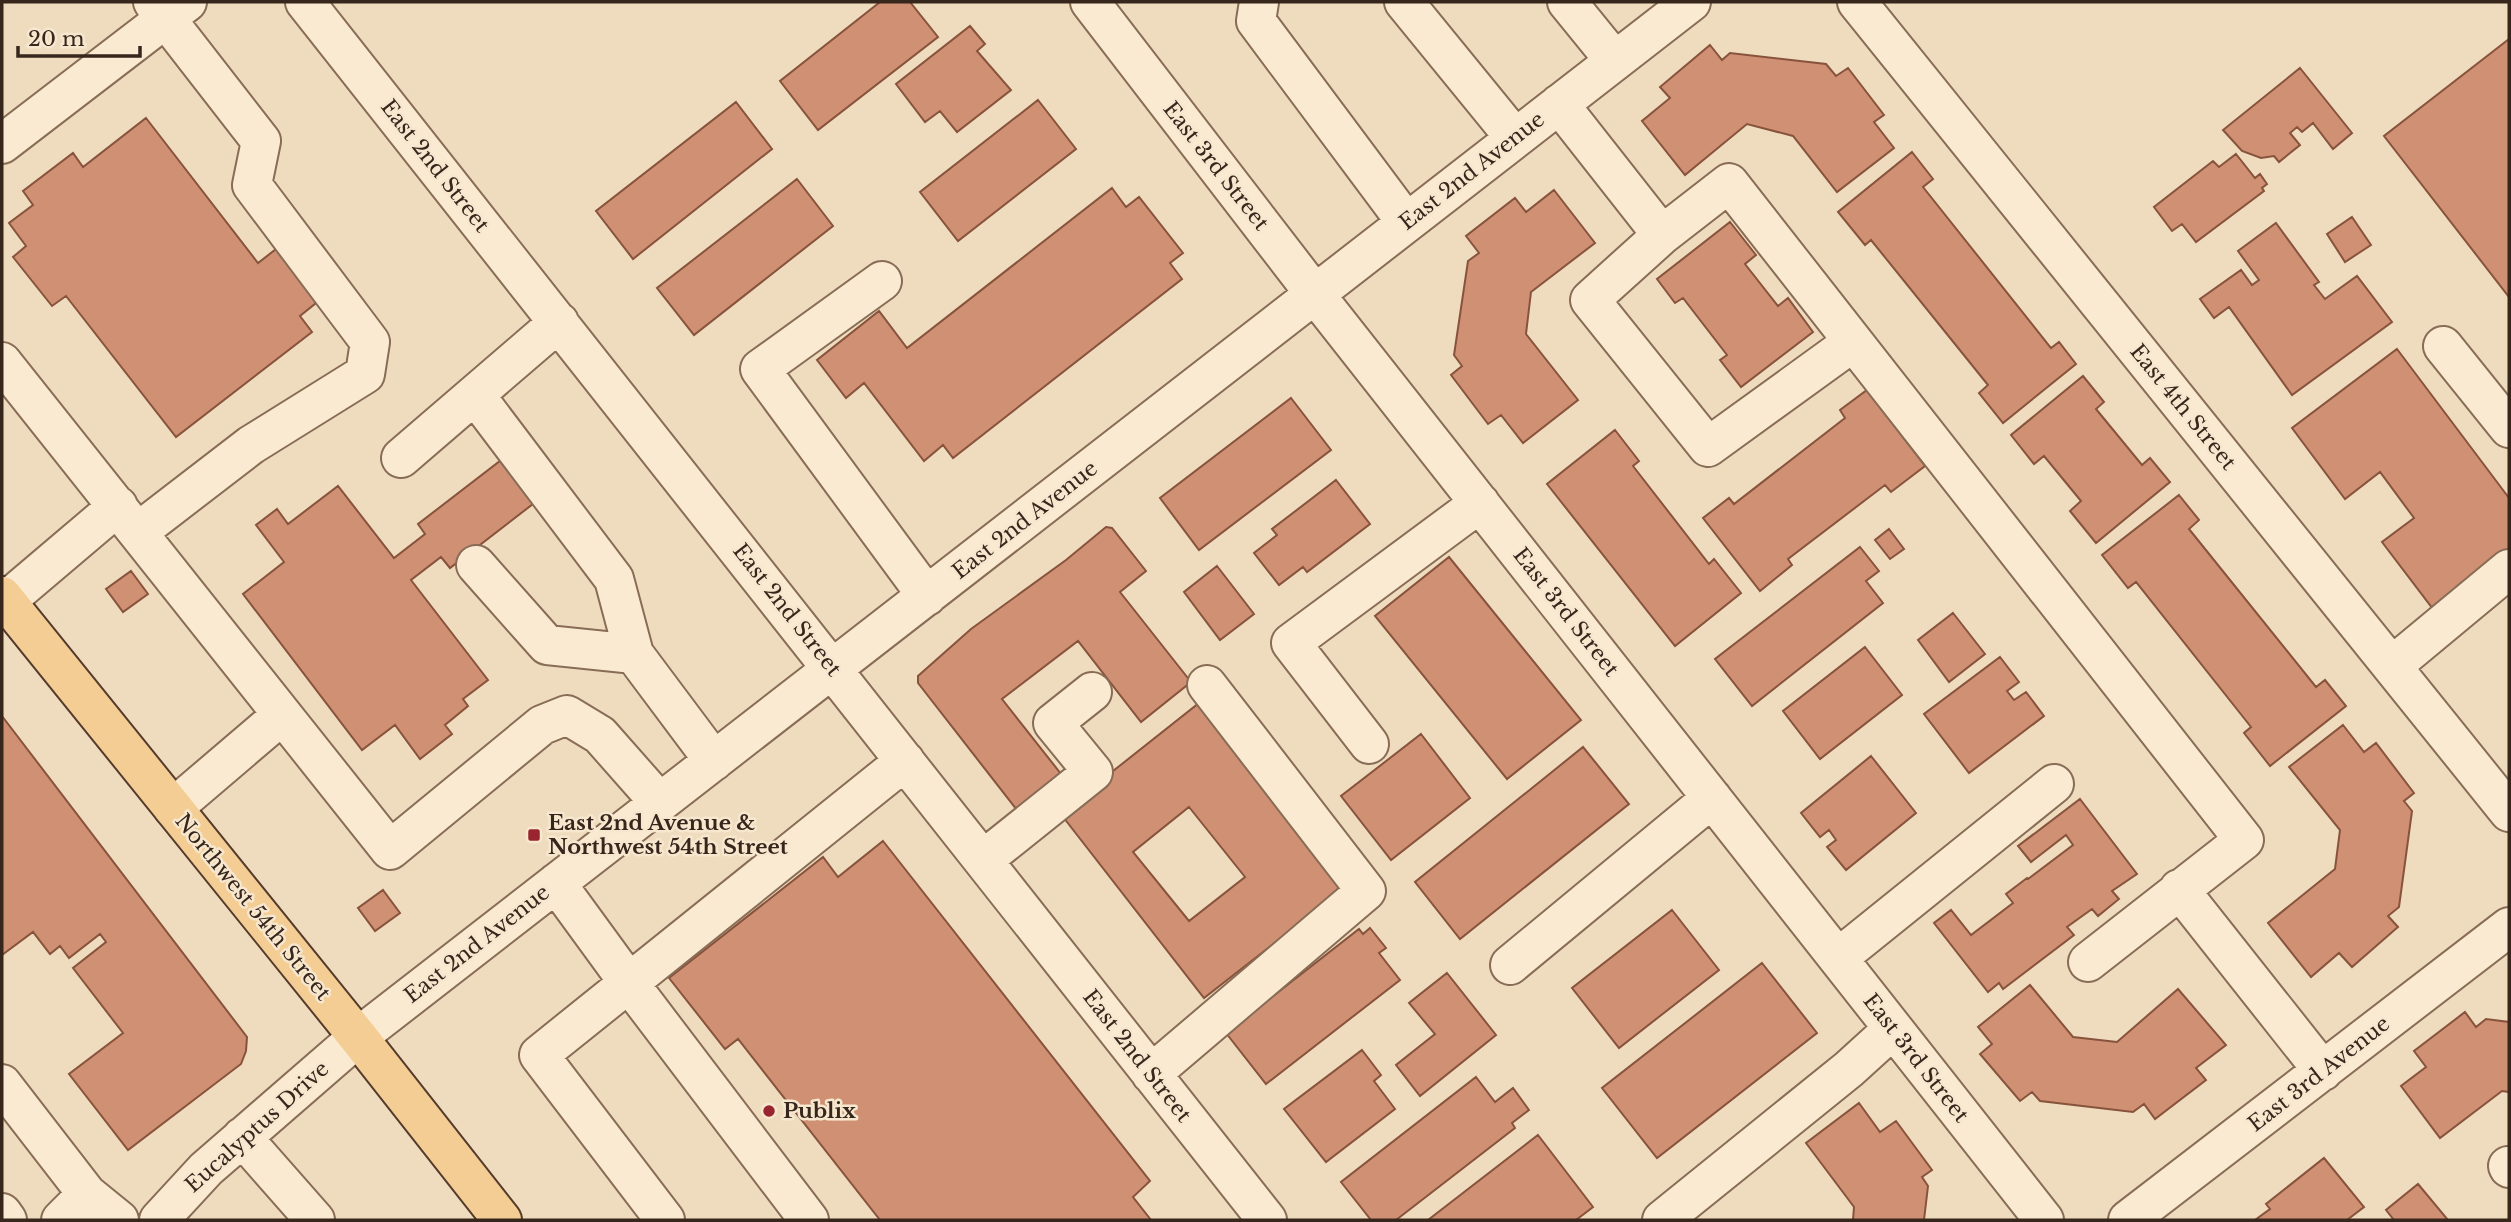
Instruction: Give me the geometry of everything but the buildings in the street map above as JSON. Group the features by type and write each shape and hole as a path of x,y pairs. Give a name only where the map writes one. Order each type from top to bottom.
{"main road":[{"name":"Northwest 54th Street","path":"4,599 358,1037 502,1220"}],"street":[{"name":"East 2nd Street","path":"305,2 1152,1074 1248,1214"},
{"name":"East 3rd Street","path":"1090,2 1314,293 2045,1220"},
{"path":"1259,2 1256,21 1406,222"},
{"path":"1404,2 1515,138"},
{"path":"1567,2 1615,61"},
{"name":"East 2nd Avenue","path":"358,1037 1691,2"},
{"name":"East 4th Street","path":"1857,2 2509,812"},
{"path":"2,144 169,7 261,141 252,184 370,342 365,374 128,519 4,599"},
{"path":"1559,104 1662,235"},
{"path":"1853,342 1708,447 1590,300 1662,235 1729,183 2244,839 2088,962"},
{"path":"882,281 760,369 927,596"},
{"path":"401,458 559,322"},
{"path":"2444,346 2509,428"},
{"path":"2,362 390,850 542,725 567,715 600,735 660,803"},
{"path":"475,395 614,579 634,654 714,761"},
{"path":"1369,744 1292,643 1480,503"},
{"path":"476,565 547,645 634,654"},
{"path":"2392,666 2509,569"},
{"path":"1152,1074 1366,891 1207,685"},
{"path":"983,860 1093,772 1053,723 1092,692"},
{"path":"173,808 282,715"},
{"path":"665,1220 539,1055 905,761"},
{"path":"1838,958 2054,783"},
{"path":"1510,965 1712,798"},
{"path":"556,883 629,984 809,1220"},
{"path":"2179,890 2323,1071"},
{"name":"East 3rd Avenue","path":"2128,1220 2509,927"},
{"path":"1662,1220 1849,1069 1894,1028"},
{"name":"Eucalyptus Drive","path":"159,1220 206,1169 358,1037"},
{"path":"2,1084 74,1207 118,1220"},
{"path":"242,1137 315,1220"},
{"path":"2,1213 7,1220"}],"place":[{"name":"East 2nd Avenue & Northwest 54th Street","path":"534,835"},
{"name":"Publix","path":"769,1111"}]}
